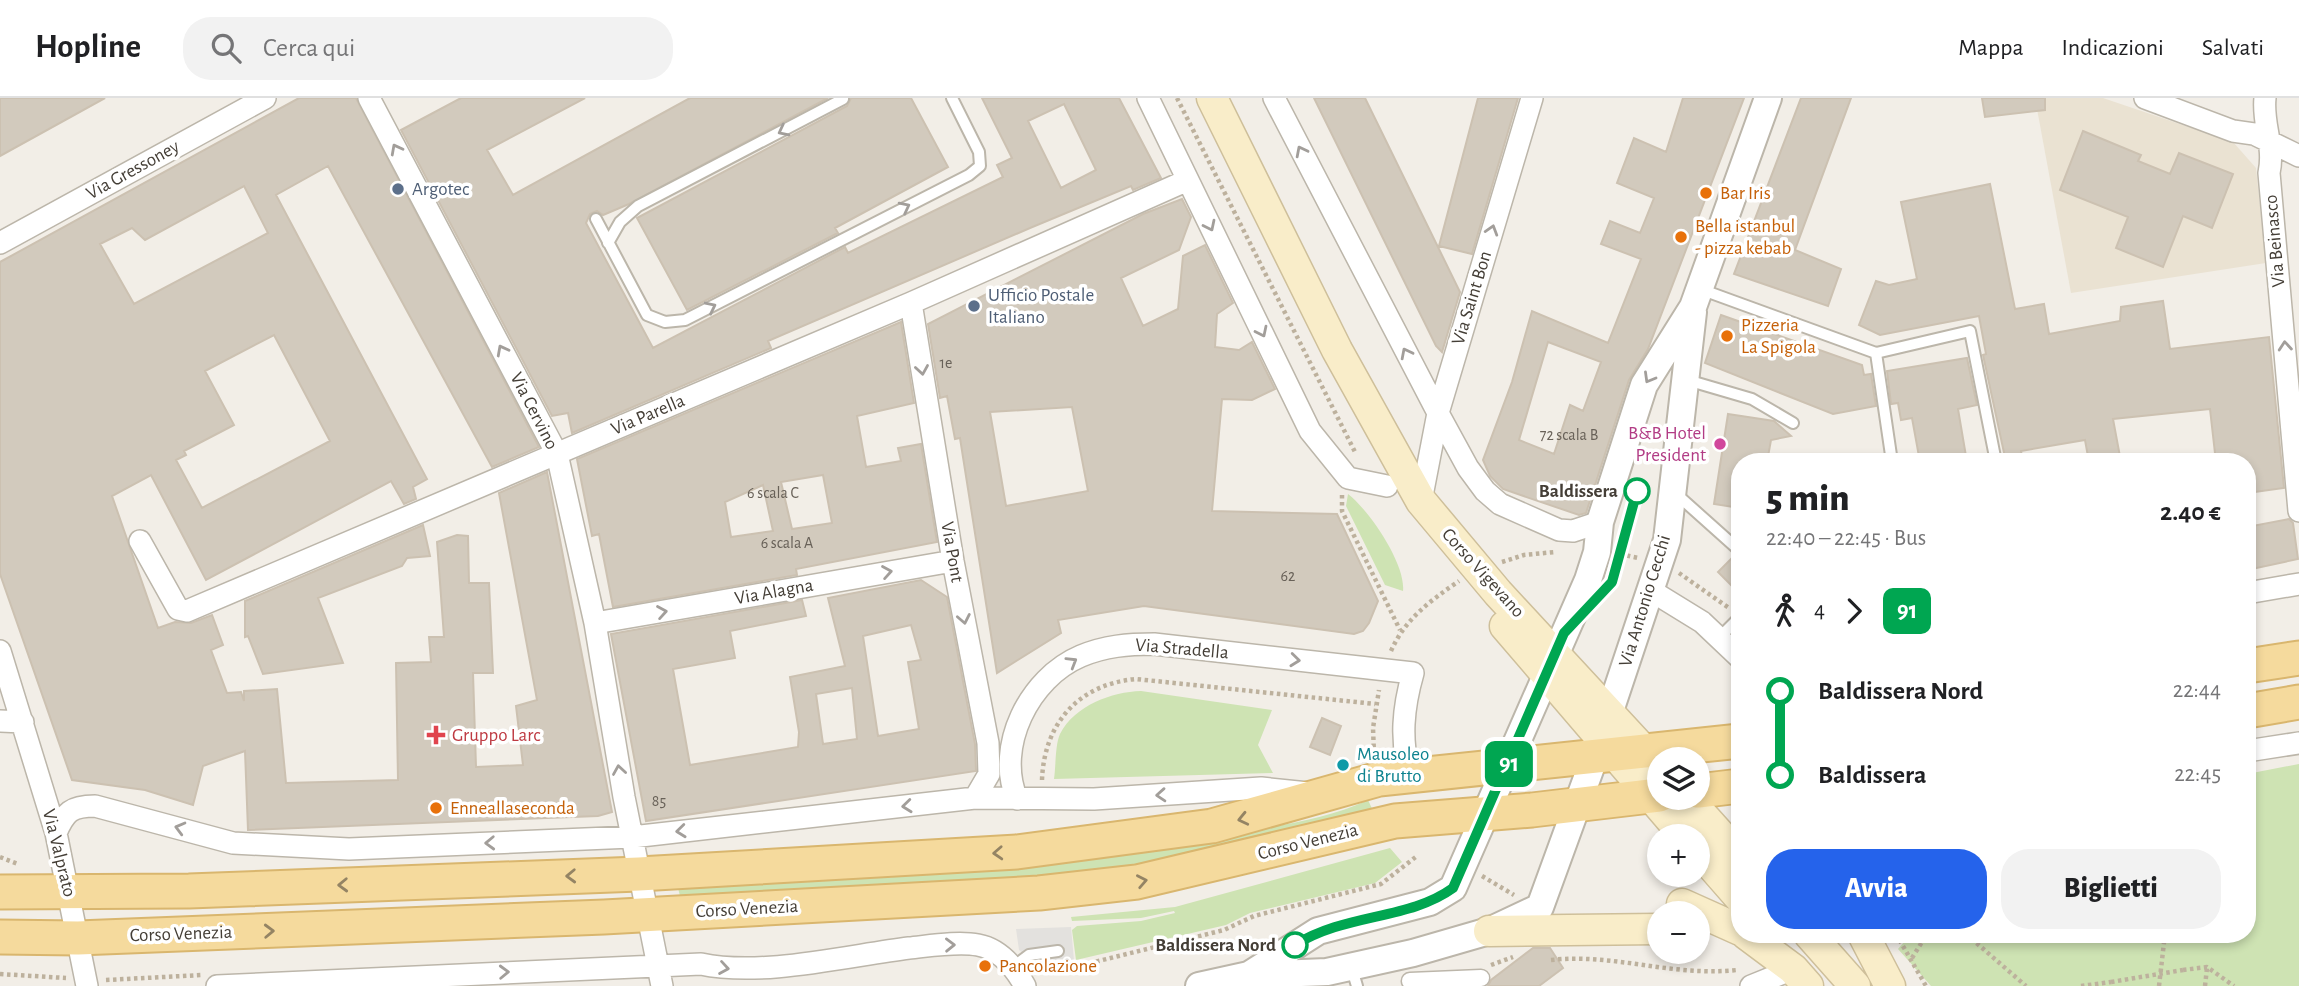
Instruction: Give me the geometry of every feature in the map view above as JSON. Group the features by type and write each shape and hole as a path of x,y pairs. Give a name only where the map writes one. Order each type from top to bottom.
{"main road":[{"name":"Corso Vigevano","path":"1212,98 1340,355 1420,501 1498,593 1551,665"},
{"name":"Corso Vigevano","path":"1340,355 1387,486 1551,665"},
{"path":"2256,665 2299,658"},
{"path":"1551,665 1629,759 1676,824"},
{"path":"2256,709 2299,702"},
{"path":"1629,759 1731,742"},
{"name":"Corso Venezia","path":"0,892 70,894 639,874 1017,852 1086,845 1212,826 1379,779 1508,765 1629,759"},
{"name":"Corso Venezia","path":"0,937 78,938 646,915 1039,893 1137,882 1395,821 1577,805 1629,759"},
{"path":"1710,790 1731,787"},
{"path":"1698,810 1731,846"},
{"path":"1710,864 1731,888"},
{"path":"1710,917 1731,927"},
{"path":"1489,931 1647,929"},
{"path":"1710,930 1731,931"},
{"path":"1754,943 1798,980"},
{"path":"1776,943 1798,980"},
{"path":"1817,943 1855,986"},
{"path":"1868,943 1890,986"}],"street":[{"name":"Via Gressoney","path":"0,243 265,98"},
{"name":"Via Cervino","path":"369,98 557,454 595,623 659,976"},
{"path":"1148,98 1310,431 1348,478 1387,486"},
{"path":"1274,98 1438,413 1468,468 1485,492 1500,503 1559,530 1573,531 1601,523"},
{"name":"Via Saint Bon","path":"1420,501 1438,413 1532,98"},
{"name":"Via Antonio Cecchi","path":"1551,665 1595,561 1601,523 1644,385 1697,298 1768,98"},
{"path":"2145,98 2233,131 2254,134 2299,156"},
{"name":"Via Beinasco","path":"2265,98 2266,124 2272,144 2269,173 2299,511"},
{"name":"Via Parella","path":"141,541 162,585 178,609 187,611 911,303 1188,180"},
{"name":"Via Antonio Cecchi","path":"1577,805 1629,759 1650,590 1667,540 1697,298"},
{"name":"Via Pont","path":"911,303 953,561 988,743 989,774 975,798"},
{"name":"Via Alagna","path":"595,623 953,561"},
{"path":"2256,591 2299,584"},
{"path":"1650,590 1684,609 1731,649"},
{"name":"Via Stradella","path":"1017,799 1009,766 1016,730 1024,710 1062,667 1079,657 1121,644 1154,645 1413,673 1405,701 1403,731 1410,775"},
{"name":"Via Valprato","path":"0,651 56,833 87,986"},
{"path":"1249,975 1318,931 1440,898 1453,888 1551,665"},
{"path":"981,706 997,713 1024,710"},
{"path":"0,721 23,722"},
{"path":"2256,750 2299,743"},
{"name":"Corso Venezia","path":"56,833 64,814 76,806 95,806 233,843 349,849 632,837 975,798 1094,799 1261,788 1326,796"},
{"path":"1199,986 1249,975 1327,972 1354,976 1489,931 1540,907 1577,805"},
{"path":"217,986 659,976 701,964 734,970 926,946 978,945 1000,955 1018,974"},
{"path":"1410,981 1481,978"},
{"path":"1751,986 1798,980"}],"lane":[{"path":"596,219 648,315 665,322 685,320 969,175 980,166 979,152 951,98"},
{"path":"608,243 620,222 638,206 843,99"},
{"path":"1697,298 1876,353 1970,331 1994,453"},
{"path":"1876,353 1891,453"},
{"path":"1686,380 1752,399 1794,424"},
{"path":"1674,491 1731,543"},
{"path":"1720,637 1731,626"},
{"path":"1018,974 1029,955 1058,951"}],"path":[{"path":"1177,98 1355,448 1356,457 1340,502 1342,511 1401,630"},
{"path":"0,857 24,867"},
{"path":"1466,862 1509,893 1540,907"},
{"path":"1902,943 1926,986"},
{"path":"1912,958 1921,943"},
{"path":"1976,943 2025,986"},
{"path":"2159,986 2164,943"},
{"path":"1551,960 1589,958 1704,973 1757,968 1798,980"},
{"path":"2205,986 2207,967"},
{"path":"2081,986 2207,967 2234,986"},
{"path":"0,974 43,976"}],"shaded area":[{"path":"2035,98 2103,98 2233,142 2256,168 2266,263 2071,293"},
{"path":"1071,927 1074,961 1040,967 1019,950 1016,929"}],"green space":[{"path":"1348,494 1366,512 1384,538 1399,567 1403,591 1385,585 1346,506"},
{"path":"1141,691 1272,710 1258,745 1273,773 1054,779 1058,739 1075,715 1107,697"},
{"path":"2299,764 2299,986 1931,986 1898,949 1903,943 2256,943 2256,772"},
{"path":"1368,800 1375,815 1310,833 1077,876 681,900 678,888 962,873 1104,858 1307,820"},
{"path":"1390,848 1402,862 1375,883 1250,913 1226,925 1076,960 1072,930 1077,926 1141,921 1175,913 1174,911 1141,918 1072,921 1071,917 1175,907"}],"building":[{"path":"0,98 105,98 0,156"},
{"path":"299,98 356,98 539,447 492,467 328,166 276,195 427,479 413,487 416,499 404,504 391,481 206,580 151,475 112,496 158,628 175,622 191,623 212,615 223,645 211,650 227,693 241,692 244,701 244,691 277,689 286,783 398,780 396,663 431,662 429,637 444,637 437,542 457,535 468,536 469,583 489,583 493,673 473,673 476,767 523,765 516,706 537,700 499,493 547,472 612,812 598,816 248,830 245,751 203,766 193,805 145,790 72,780 0,574 0,262","holes":["244,186 268,233 134,304 100,244 132,228 145,240","274,335 330,441 202,508 176,460 186,455 184,451 234,425 205,371"]},
{"path":"461,98 585,98 487,150 513,195 690,98 828,98 629,204 603,215 597,211 590,214 586,223 653,348 845,247 848,253 1003,177 997,165 1012,158 982,98 1119,98 1161,178 1133,190 1131,186 768,341 771,348 572,433 568,413 552,416 401,130","holes":["1064,104 1096,170 1061,188 1028,121"]},
{"path":"851,98 911,98 948,167 835,228 838,233 687,310 637,218 847,106"},
{"path":"1314,98 1365,98 1460,292 1442,352 1436,346"},
{"path":"1478,98 1518,98 1472,254 1439,246"},
{"path":"1683,98 1744,98 1648,349 1629,380 1586,513 1579,515 1503,489 1490,476 1483,460 1512,382 1532,311 1608,343 1641,259 1601,244 1610,221 1640,233 1654,198 1617,183 1634,138 1666,152","holes":["1548,342 1601,362 1583,411 1570,405 1554,454 1519,440"]},
{"path":"1801,98 1851,98 1795,250 1841,269 1828,306 1734,274"},
{"path":"1982,98 2045,98 2045,110 1985,117"},
{"path":"2083,131 2141,155 2138,161 2170,174 2179,153 2233,174 2212,228 2183,216 2163,267 2116,248 2128,217 2060,190"},
{"path":"1990,184 2015,309 2044,304 2049,334 2120,321 2121,307 2163,301 2170,349 2269,337 2284,488 2256,492 2256,453 2215,453 2210,409 2113,419 2119,453 2087,453 2085,440 2021,453 2004,453 1983,355 1986,354 1979,316 1880,335 1859,325 1876,281 1889,285 1917,279 1901,202"},
{"path":"1182,199 1191,217 1179,250 1121,278 1143,326 1178,309 1183,256 1205,245 1233,303 1217,314 1215,347 1239,350 1252,342 1275,389 1252,400 1222,399 1212,511 1337,514 1378,601 1369,623 1363,631 1354,634 1144,606 1058,620 1061,633 997,673 960,438 955,439 947,396 940,398 928,324 1143,214","holes":["1072,407 1088,491 1006,506 990,412"]},
{"path":"1721,315 1862,365 1864,375 1871,374 1876,406 1833,414 1705,363"},
{"path":"901,322 914,403 857,416 866,467 901,461 898,448 921,444 937,542 796,569 797,575 613,607 599,534 592,536 577,459","holes":["823,475 832,523 792,529 781,482","763,485 773,531 731,537 725,502"]},
{"path":"1967,358 1977,405 1958,409 1965,453 1918,453 1912,418 1901,420 1898,403 1891,404 1887,371"},
{"path":"1728,414 1774,421 1791,436 1771,440 1769,453 1731,453 1731,507 1714,504"},
{"path":"2289,519 2293,523 2298,559 2256,568 2256,525"},
{"path":"423,525 430,556 407,558 402,566 318,598 343,663 263,674 248,636 245,637 245,601"},
{"path":"1731,559 1731,585 1718,572"},
{"path":"921,580 947,597 975,744 976,771 646,821 611,634 802,600 806,616 730,631 735,658 673,669 690,765 798,747 799,732 790,677 845,666 828,598","holes":["911,625 921,660 908,662 919,729 878,736 863,636","852,688 857,739 823,744 816,694"]},
{"path":"1322,718 1341,726 1330,755 1310,747"},
{"path":"1533,948 1550,948 1563,968 1539,986 1488,986 1491,980"}],"bus line":[{"name":"91","path":"1295,945 1318,931 1430,902 1453,888 1564,633 1612,582 1637,491"}],"place":[{"name":"Argotec","path":"398,189"},
{"name":"Bar Iris","path":"1706,193"},
{"name":"Bella istanbul - pizza kebab","path":"1681,237"},
{"name":"Ufficio Postale Italiano","path":"974,306"},
{"name":"Pizzeria La Spigola","path":"1727,336"},
{"name":"B&B Hotel President","path":"1720,444"},
{"name":"Baldissera","path":"1637,491"},
{"name":"Gruppo Larc","path":"436,735"},
{"name":"Mausoleo di Brutto","path":"1343,765"},
{"name":"Enneallaseconda","path":"436,808"},
{"name":"Baldissera Nord","path":"1295,945"},
{"name":"Pancolazione","path":"985,966"}]}
